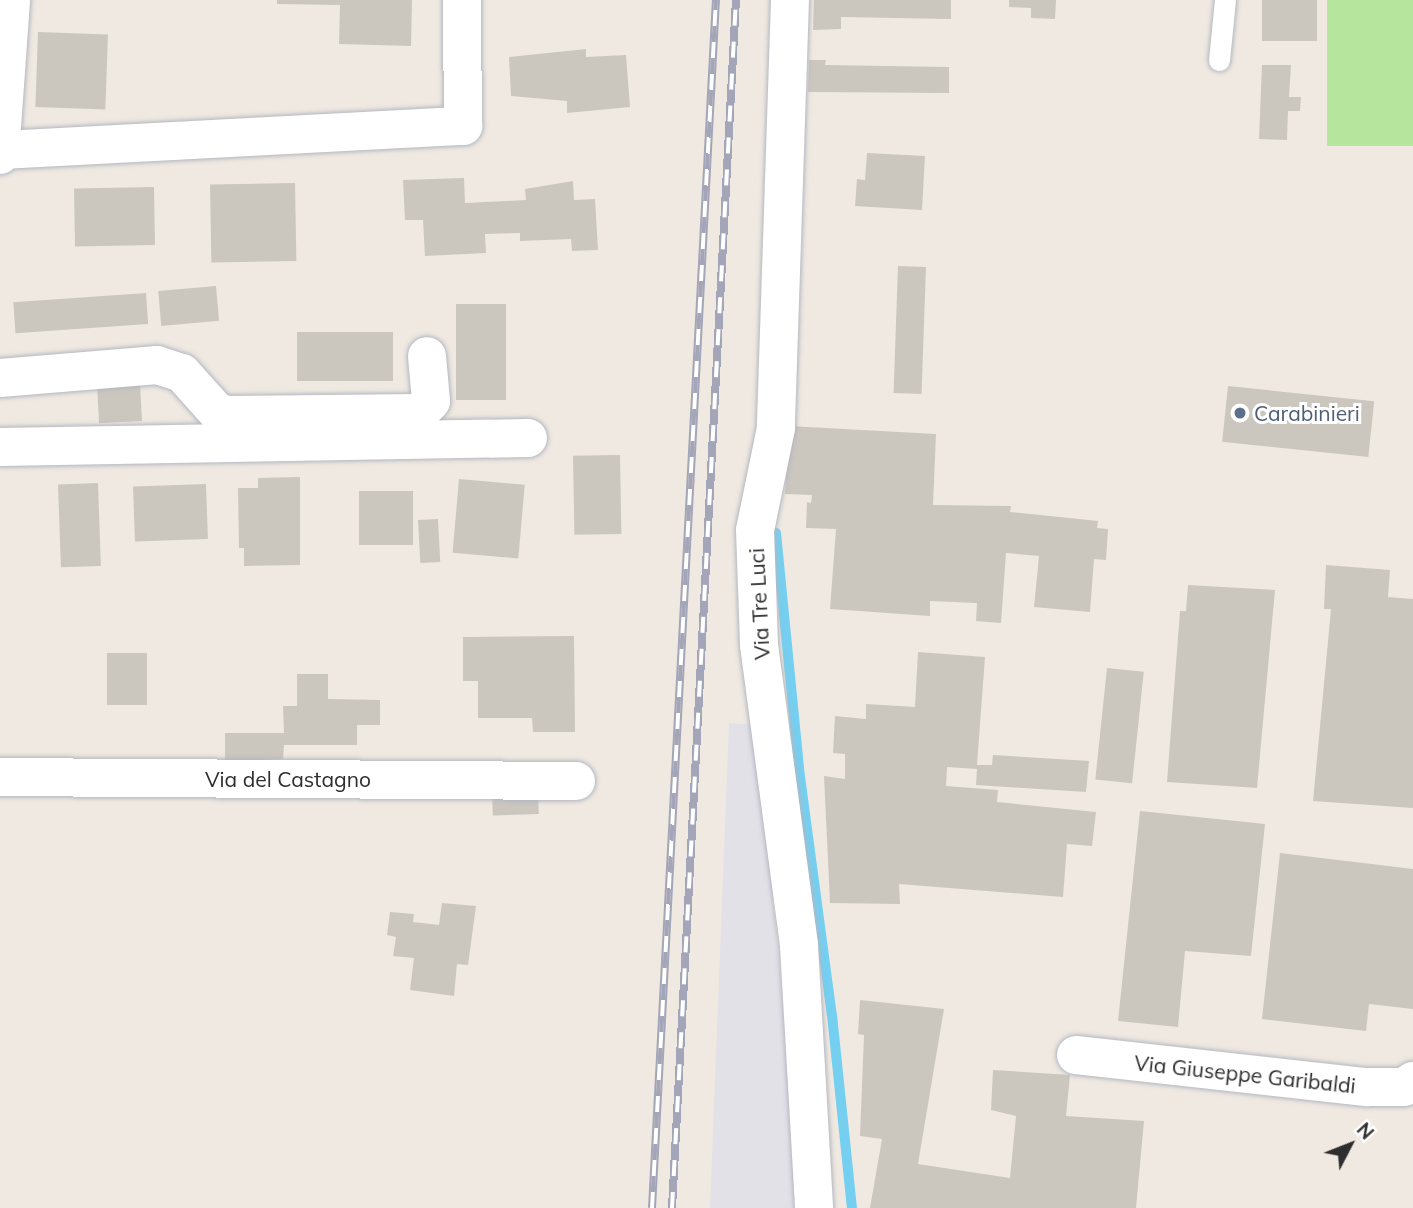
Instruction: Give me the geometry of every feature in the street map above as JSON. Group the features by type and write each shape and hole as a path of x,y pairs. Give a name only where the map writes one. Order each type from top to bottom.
{"street":[{"path":"0,155 11,0"},
{"path":"1,150 463,126 462,0"},
{"name":"Via Tre Luci","path":"790,0 776,428 755,530 759,645 799,946 814,1208"},
{"path":"0,378 157,365 182,373 216,412 229,415 421,413 431,401 427,356"},
{"path":"0,447 528,438"},
{"name":"Via del Castagno","path":"0,777 576,780"},
{"name":"Via Giuseppe Garibaldi","path":"1076,1055 1368,1087 1404,1087 1413,1081"}],"lane":[{"path":"1219,60 1225,0"}],"shaded area":[{"path":"729,723 756,725 791,1090 794,1208 710,1208"}],"green space":[{"path":"1327,0 1413,0 1413,146 1327,146"}],"building":[{"path":"277,0 412,0 411,46 339,44 340,5 277,4"},
{"path":"814,0 951,0 951,19 841,17 841,29 813,30"},
{"path":"1009,0 1056,0 1055,19 1031,18 1031,8 1009,7"},
{"path":"1262,0 1317,0 1317,41 1262,41"},
{"path":"38,32 108,34 105,109 35,107"},
{"path":"586,49 586,57 626,55 630,107 567,113 567,101 511,96 509,57"},
{"path":"809,60 826,60 825,65 949,67 949,93 808,92"},
{"path":"1262,65 1291,65 1289,97 1301,97 1300,111 1288,111 1287,140 1259,139"},
{"path":"867,153 925,156 922,210 855,206 857,179 865,180"},
{"path":"464,178 465,203 526,200 525,189 573,181 574,200 595,199 598,250 572,251 571,239 520,241 520,233 485,234 486,253 425,256 423,220 405,220 403,180"},
{"path":"295,183 296,261 211,262 210,184"},
{"path":"154,187 155,245 75,246 74,188"},
{"path":"898,266 926,267 922,394 894,393"},
{"path":"216,286 219,321 161,326 158,291"},
{"path":"146,293 148,324 15,333 13,302"},
{"path":"456,304 506,304 506,400 456,400"},
{"path":"297,332 393,332 393,381 297,381"},
{"path":"140,383 142,421 99,423 97,385"},
{"path":"1228,386 1374,401 1368,457 1222,442"},
{"path":"789,426 936,434 933,505 1011,506 1010,512 1098,521 1097,528 1108,529 1106,560 1094,559 1090,612 1034,607 1039,556 1006,553 1001,623 976,621 977,603 930,601 930,616 830,609 836,529 806,528 807,502 811,503 812,495 785,494"},
{"path":"620,455 621,534 574,535 573,456"},
{"path":"300,477 300,565 244,566 244,548 239,548 238,488 258,488 258,478"},
{"path":"459,479 525,485 518,558 453,553"},
{"path":"98,483 101,566 61,567 58,484"},
{"path":"206,484 208,539 135,542 133,487"},
{"path":"359,491 413,491 413,545 359,545"},
{"path":"438,519 440,562 420,563 418,520"},
{"path":"1326,565 1390,570 1388,597 1413,599 1413,808 1313,801 1331,609 1324,609"},
{"path":"1188,585 1275,590 1257,788 1167,782 1180,611 1186,611"},
{"path":"574,636 575,732 533,732 532,718 478,718 478,681 463,681 463,637"},
{"path":"918,652 985,657 977,765 992,765 993,755 1089,761 1086,792 976,785 977,769 947,767 946,786 998,790 997,802 1096,812 1092,846 1067,844 1063,897 899,884 900,904 830,903 824,776 845,779 845,754 833,753 835,716 866,719 866,704 915,707"},
{"path":"107,653 147,653 147,705 107,705"},
{"path":"1107,668 1144,672 1132,783 1095,779"},
{"path":"297,674 328,674 328,699 380,700 380,725 357,725 357,745 284,745 283,759 225,762 225,733 284,733 283,706 297,706"},
{"path":"538,790 539,814 493,816 492,792"},
{"path":"1140,811 1265,824 1251,956 1185,951 1178,1027 1118,1021"},
{"path":"1280,853 1413,869 1413,1009 1369,1004 1366,1031 1262,1019"},
{"path":"442,903 476,906 468,965 457,964 454,996 410,990 414,958 393,956 396,937 387,935 390,912 414,914 413,922 439,925"},
{"path":"860,1000 944,1009 918,1164 1010,1178 1016,1116 991,1110 993,1070 1070,1075 1066,1116 1144,1121 1136,1208 870,1208 882,1139 860,1136 864,1035 858,1034"}],"waterway":[{"path":"776,533 799,769 832,1015 852,1208"}],"railway":[{"path":"652,1208 716,0"},
{"path":"672,1208 736,0"}],"place":[{"name":"Carabinieri","path":"1240,413"}]}
